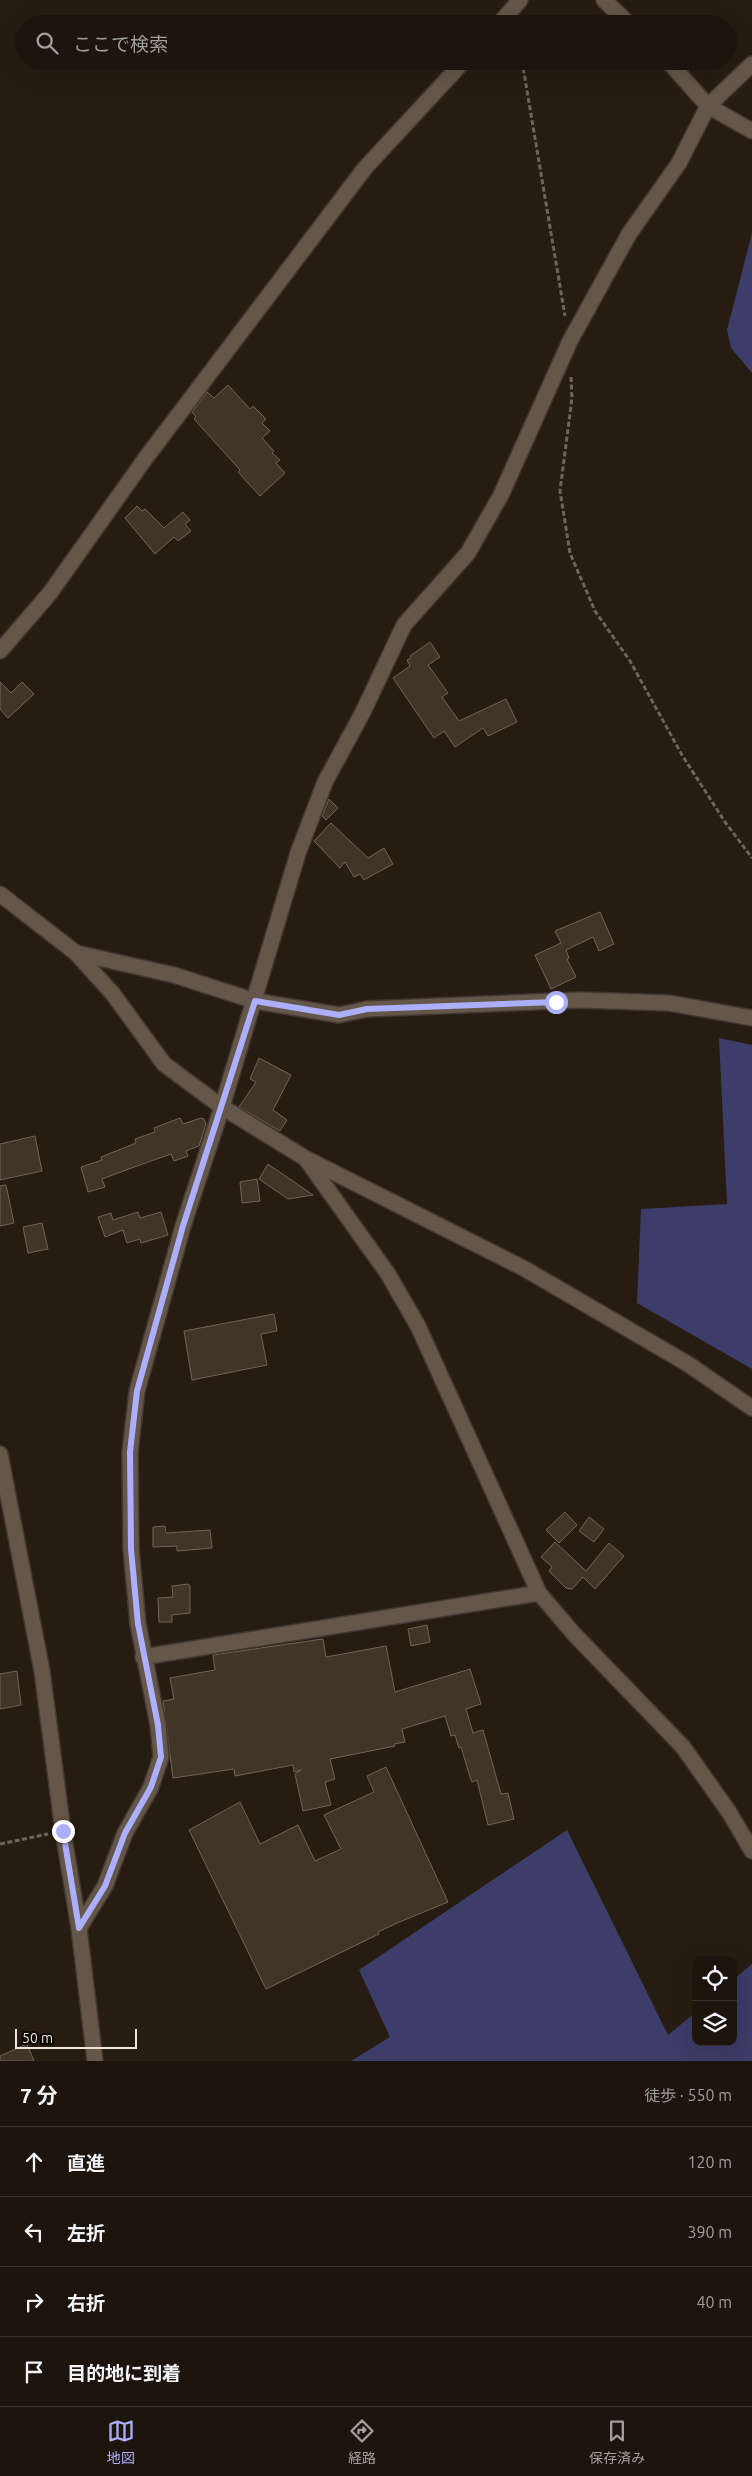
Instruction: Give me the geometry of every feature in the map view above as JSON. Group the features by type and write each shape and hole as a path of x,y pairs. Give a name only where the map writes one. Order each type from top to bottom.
{"street":[{"path":"507,15 520,0"},
{"path":"604,0 620,15"},
{"path":"79,1928 105,1886 125,1833 151,1787 161,1757 158,1725 143,1657 132,1558 130,1452 137,1391 183,1226 255,1001 298,853 325,782 363,712 404,625 468,553 501,496 570,341 629,234 679,163 708,106 752,64"},
{"path":"0,651 50,593 145,459 365,168 456,70"},
{"path":"676,70 708,106 752,131"},
{"path":"0,894 76,953 113,994 164,1064 222,1107 305,1158 524,1269 688,1364 752,1408"},
{"path":"76,953 174,975 255,1001 339,1015 367,1009 580,1000 669,1002 752,1018"},
{"path":"305,1158 388,1274 418,1326 539,1593 574,1634 683,1747 729,1812 752,1851"},
{"path":"0,1454 42,1671 63,1831 79,1928 95,2061"},
{"path":"143,1657 539,1593"}],"path":[{"path":"524,70 570,341"},
{"path":"571,369 572,398 560,492 570,553 595,611 630,661 682,755 719,814 752,858"},
{"path":"0,1844 63,1831"}],"shaded area":[{"path":"752,233 752,373 731,348 727,330"},
{"path":"719,1038 752,1045 752,1369 637,1303 641,1209 727,1204"},
{"path":"567,1830 668,2035 692,2015 692,2046 737,2046 737,1977 752,1964 752,2061 351,2061 390,2037 359,1970"}],"building":[{"path":"228,385 250,409 253,406 266,419 262,423 270,431 262,438 274,451 272,453 280,460 276,463 285,473 260,496 238,472 240,470 194,419 196,417 192,412 207,392 214,398"},
{"path":"137,506 142,511 145,509 164,528 183,512 190,520 185,524 191,531 178,541 174,537 155,554 125,518"},
{"path":"430,642 440,657 428,665 448,693 442,697 459,721 506,699 517,722 488,736 483,728 455,747 444,731 434,738 393,678 410,666 407,660 411,658 410,656"},
{"path":"0,682 11,693 22,682 34,694 8,718 0,709"},
{"path":"329,799 338,808 326,820 322,816"},
{"path":"331,823 368,858 384,848 393,864 364,880 360,874 354,877 345,862 340,868 314,841"},
{"path":"600,912 614,944 599,951 593,937 566,950 569,958 567,959 576,977 551,989 535,955 561,943 555,931"},
{"path":"259,1058 291,1075 273,1110 287,1120 280,1131 239,1107 256,1082 250,1079"},
{"path":"180,1118 183,1124 201,1118 204,1119 206,1124 199,1146 186,1151 188,1156 174,1161 171,1154 137,1166 102,1179 105,1187 88,1192 81,1167 102,1160 101,1157 136,1143 135,1139 155,1132 154,1128"},
{"path":"35,1136 42,1171 0,1180 0,1144"},
{"path":"268,1164 313,1195 288,1199 259,1179"},
{"path":"257,1179 260,1201 242,1203 240,1182"},
{"path":"6,1185 14,1223 0,1226 0,1186"},
{"path":"138,1212 140,1218 161,1212 168,1235 141,1243 140,1239 127,1243 123,1230 105,1237 98,1217 111,1213 113,1220"},
{"path":"42,1223 48,1249 28,1253 23,1227"},
{"path":"274,1314 277,1331 261,1334 267,1365 192,1380 184,1331"},
{"path":"565,1512 577,1525 559,1543 546,1530"},
{"path":"589,1517 604,1529 594,1542 579,1531"},
{"path":"165,1526 166,1533 210,1530 212,1548 177,1551 177,1546 153,1547 153,1527"},
{"path":"555,1542 586,1571 609,1543 624,1556 595,1589 583,1577 572,1589 566,1588 549,1571 552,1567 541,1557"},
{"path":"188,1584 190,1586 190,1613 172,1615 172,1622 159,1622 158,1598 173,1597 172,1586"},
{"path":"427,1625 430,1642 411,1646 408,1629"},
{"path":"323,1639 326,1657 386,1646 395,1692 470,1669 481,1704 466,1709 473,1733 483,1730 501,1794 508,1793 514,1819 488,1825 477,1780 472,1782 471,1780 461,1747 459,1748 455,1735 451,1736 445,1716 402,1729 405,1742 394,1744 395,1746 330,1759 335,1779 325,1782 331,1805 303,1811 295,1774 301,1770 294,1772 293,1765 235,1776 234,1769 173,1778 163,1701 174,1699 170,1678 215,1670 213,1655"},
{"path":"17,1671 21,1705 0,1709 0,1674"},
{"path":"386,1767 448,1902 378,1932 379,1934 266,1989 189,1830 240,1802 260,1844 298,1825 315,1861 341,1849 324,1815 374,1792 367,1776"},
{"path":"27,2044 34,2061 0,2061 0,2056"}],"route":[{"path":"63,1831 79,1928 105,1886 125,1833 151,1787 161,1757 158,1725 143,1657 138,1624 131,1549 130,1452 137,1391 183,1226 255,1001 339,1015 367,1009 556,1002"}]}
